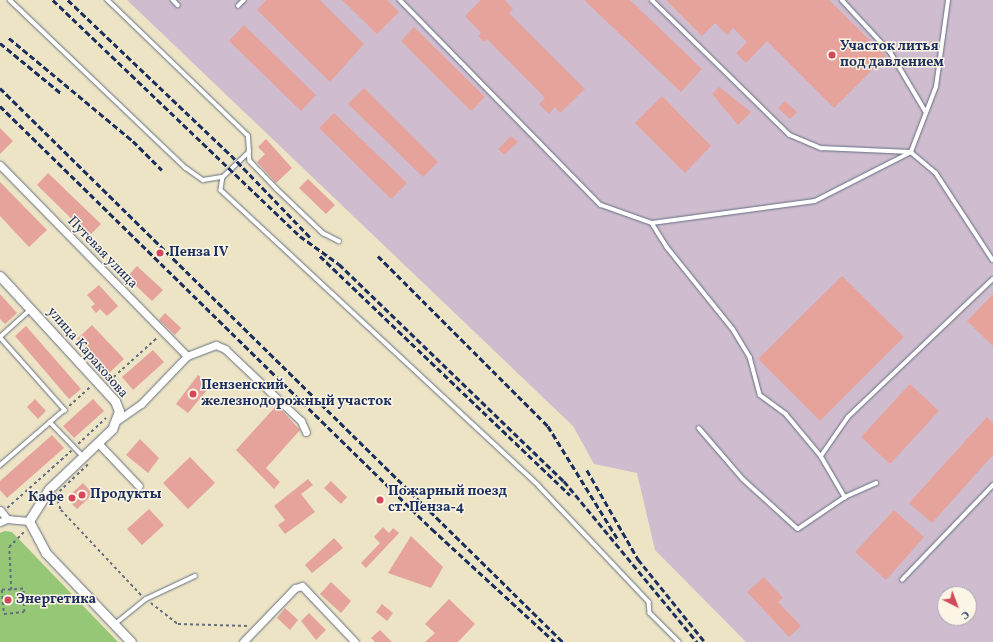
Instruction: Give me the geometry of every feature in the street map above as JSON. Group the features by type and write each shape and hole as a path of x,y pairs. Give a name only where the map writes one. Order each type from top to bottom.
{"main road":[{"name":"улица Каракозова","path":"0,276 96,386 115,401 118,420 98,443 49,489 29,524"},
{"path":"29,524 46,553 131,642"}],"street":[{"name":"Путевая улица","path":"0,165 187,356"},
{"path":"118,420 141,404 187,356 205,346 225,349 301,421 306,432"},
{"path":"98,443 139,486"},
{"path":"0,522 3,514 29,524"},
{"path":"243,642 295,588 302,586 355,642"}],"lane":[{"path":"10,0 186,168 203,180 223,177 249,152"},
{"path":"107,0 248,136 250,161 323,233 339,241"},
{"path":"173,0 178,6"},
{"path":"238,6 244,0"},
{"path":"400,0 601,205 652,223 814,202 910,152 936,87 948,0"},
{"path":"652,0 790,135 821,148 910,152 936,173 993,260"},
{"path":"842,0 890,53 926,112"},
{"path":"223,177 222,190 539,486 649,602 650,613 679,642"},
{"path":"652,223 667,247 733,329 750,357 760,395 786,414 821,456 845,497"},
{"path":"821,456 848,417 993,279"},
{"path":"0,466 65,410 0,337 30,310"},
{"path":"50,422 83,457"},
{"path":"699,428 743,479 798,529 845,497 876,483"},
{"path":"902,580 993,485"},
{"path":"115,624 146,599 195,576"}],"path":[{"path":"65,410 92,386 106,383 163,332"},
{"path":"3,514 109,416"},
{"path":"94,460 56,495 61,510 146,599 178,624 242,627 259,625"},
{"path":"11,590 9,547 29,524"},
{"path":"23,589 24,612 4,614 2,590 11,590 23,589"}],"shaded area":[{"path":"127,0 993,0 993,642 746,642 655,550 637,473 594,464 573,426"}],"green space":[{"path":"5,531 12,532 118,642 0,642 0,533"}],"building":[{"path":"266,0 320,0 364,44 330,82 257,10"},
{"path":"342,0 387,0 399,12 377,34"},
{"path":"481,0 505,0 513,9 509,13 585,89 560,113 555,107 549,114 539,104 545,98 487,39 484,42 478,36 481,33 465,16"},
{"path":"584,0 630,0 702,69 681,92"},
{"name":"Участок литья под давлением","path":"666,0 829,0 886,56 834,108 767,41 746,63 736,53 747,42 733,28 727,35 715,23 702,36"},
{"path":"244,25 316,95 301,111 229,41"},
{"path":"414,27 485,97 471,111 401,41"},
{"path":"719,87 751,112 738,125 712,94"},
{"path":"364,88 438,162 423,177 348,104"},
{"path":"662,96 711,146 685,173 635,123"},
{"path":"785,101 797,112 790,119 778,108"},
{"path":"334,113 407,183 391,199 319,128"},
{"path":"0,128 13,141 0,154"},
{"path":"511,136 518,142 504,155 498,149"},
{"path":"266,139 292,168 276,183 257,162 265,154 258,147"},
{"path":"48,173 101,224 89,236 37,185"},
{"path":"308,179 335,205 326,214 299,188"},
{"path":"0,182 47,230 29,247 0,216"},
{"path":"137,266 163,290 152,301 127,277"},
{"path":"842,276 904,337 820,421 758,359"},
{"path":"99,285 118,306 107,316 100,309 96,313 91,307 95,304 87,295"},
{"path":"0,294 17,313 5,324 0,319"},
{"path":"993,294 993,346 967,321"},
{"path":"165,313 181,328 175,335 159,320"},
{"path":"92,325 124,359 109,373 77,339"},
{"path":"26,326 81,389 69,399 15,336"},
{"path":"153,350 164,362 133,390 122,377"},
{"name":"Пензенский железнодорожный участок","path":"198,375 211,385 188,413 176,404"},
{"path":"910,384 939,411 890,464 861,437"},
{"path":"35,399 46,411 38,419 27,407"},
{"path":"93,399 104,411 74,438 63,426"},
{"path":"277,405 300,430 266,468 280,482 274,489 236,450"},
{"path":"987,417 993,423 993,455 932,523 909,503"},
{"path":"52,435 64,448 7,498 0,490 0,481"},
{"path":"140,439 159,458 148,473 126,455"},
{"path":"190,457 215,483 188,509 163,483"},
{"path":"308,479 313,485 301,494 315,512 285,534 278,525 285,520 274,506"},
{"path":"331,481 347,497 341,504 324,488"},
{"name":"Продукты","path":"83,483 93,494 77,509 69,501 74,496 72,493"},
{"path":"149,509 164,525 142,545 127,529"},
{"path":"894,510 924,537 886,580 855,552"},
{"path":"383,527 389,533 393,528 399,533 366,568 361,563 380,543 374,537"},
{"path":"411,536 443,567 431,588 388,573"},
{"path":"334,538 343,548 312,573 305,565"},
{"path":"764,577 783,598 778,602 801,626 789,637 747,592"},
{"path":"331,582 351,601 341,613 320,594"},
{"path":"449,599 475,624 458,642 425,642 435,633 425,624"},
{"path":"382,604 393,613 387,621 376,612"},
{"path":"285,608 298,620 290,630 277,618"},
{"path":"309,613 326,630 316,640 301,621"},
{"path":"380,630 392,642 375,642 371,638"}],"railway":[{"path":"53,0 300,236 339,264 564,481 697,642"},
{"path":"68,0 231,155 310,237"},
{"path":"9,38 133,141 162,170"},
{"path":"0,43 62,94"},
{"path":"0,88 563,642"},
{"path":"0,106 432,529 555,642"},
{"path":"320,256 570,495"},
{"path":"378,256 548,426 619,541"},
{"path":"587,470 638,559 705,642"}],"place":[{"name":"Участок литья под давлением","path":"832,55"},
{"name":"Пенза IV","path":"160,253"},
{"name":"Пензенский железнодорожный участок","path":"193,394"},
{"name":"Продукты","path":"82,495"},
{"name":"Кафе","path":"72,498"},
{"name":"Пожарный поезд ст. Пенза-4","path":"380,500"},
{"name":"Энергетика","path":"8,600"}]}
